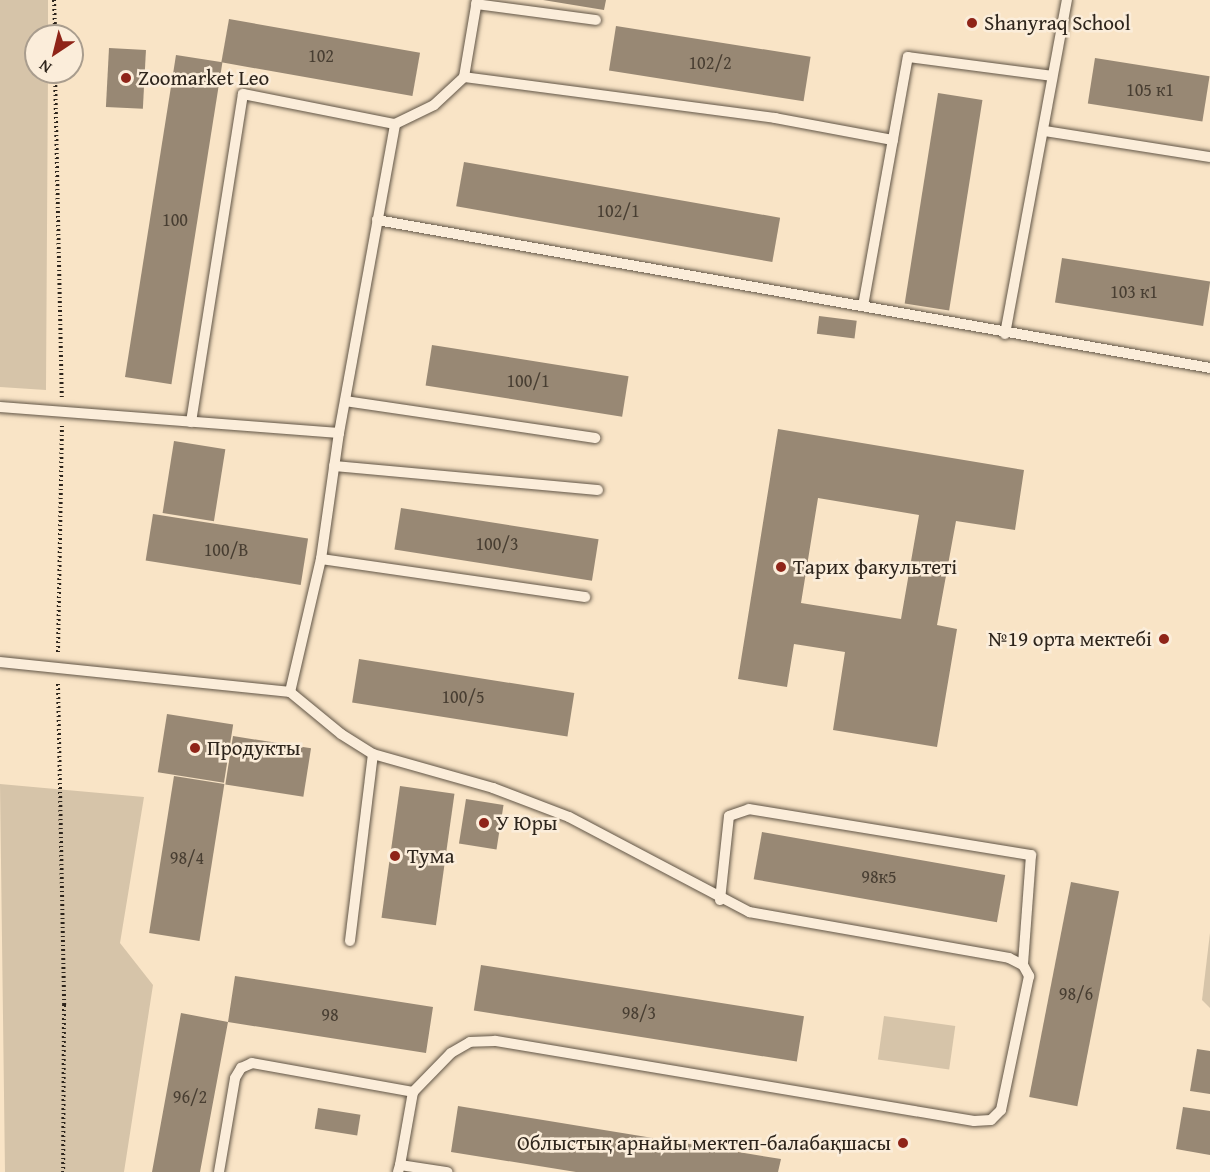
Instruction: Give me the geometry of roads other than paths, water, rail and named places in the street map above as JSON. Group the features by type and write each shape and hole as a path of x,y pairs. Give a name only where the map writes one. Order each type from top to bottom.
{"lane":[{"path":"1005,334 1045,131 1066,0"},
{"path":"191,422 243,94 395,124 434,105 464,77 477,2 596,20"},
{"path":"863,306 908,57 1052,76"},
{"path":"464,77 775,118 893,140"},
{"path":"290,692 321,559 339,433 395,124"},
{"path":"1045,131 1210,158"},
{"path":"377,220 863,306 1005,334 1210,368"},
{"path":"345,400 595,438"},
{"path":"0,407 339,433"},
{"path":"334,466 598,490"},
{"path":"321,559 585,597"},
{"path":"0,662 290,692 333,729 373,754 493,788 569,817 720,900 749,912 1009,958 1023,965"},
{"path":"350,941 373,754"},
{"path":"447,1172 399,1169 413,1092 451,1053 470,1042 495,1041 974,1121 991,1120 1001,1110 1029,976 1023,965 1031,855 750,808 729,816 720,900"},
{"path":"219,1172 235,1078 240,1068 252,1063 413,1092"}],"place":[{"name":"Shanyraq School","path":"972,23"},
{"name":"Zoomarket Leo","path":"126,78"},
{"name":"Тарих факультеті","path":"781,567"},
{"name":"№19 орта мектебі","path":"1164,639"},
{"name":"Продукты","path":"195,748"},
{"name":"У Юры","path":"484,823"},
{"name":"Тума","path":"395,856"},
{"name":"Облыстық арнайы мектеп-балабақшасы","path":"903,1143"}]}
